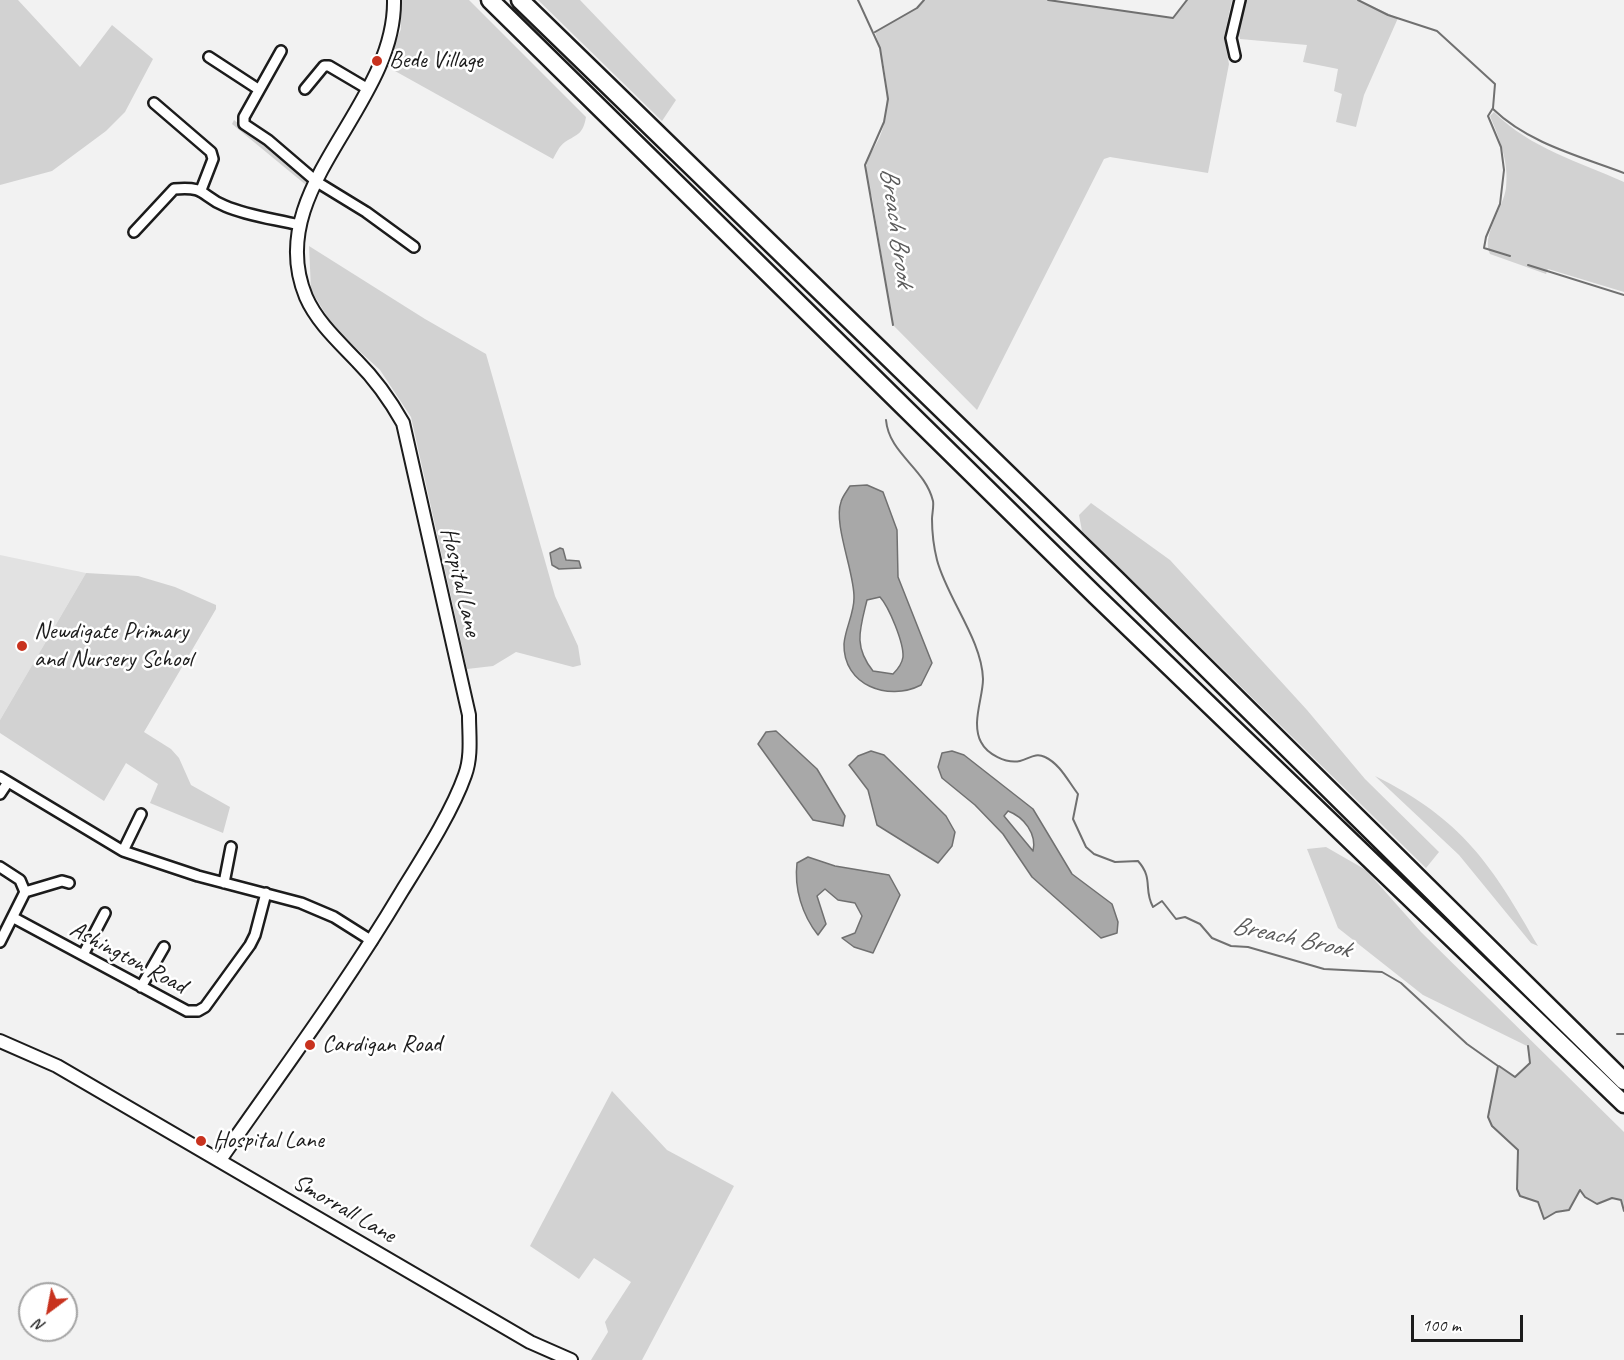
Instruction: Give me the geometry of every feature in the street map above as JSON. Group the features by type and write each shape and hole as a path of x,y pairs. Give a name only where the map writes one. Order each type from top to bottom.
{"highway":[{"path":"490,0 1096,596 1624,1104"},
{"path":"520,0 1108,572 1624,1081"}],"street":[{"name":"Hospital Lane","path":"220,1160 305,1042 372,941 424,855 465,776 469,760 469,716 403,423 388,396 321,322 307,300 296,259 299,225 317,182 368,89 390,40 394,0"},
{"path":"1235,56 1231,38 1240,0"},
{"path":"281,51 258,88 244,117 244,124 268,140 317,182 366,212 414,247"},
{"path":"209,57 258,88"},
{"path":"305,89 324,66 329,66 368,89"},
{"path":"154,103 211,152 213,159 201,190"},
{"path":"134,232 174,189 201,190 224,206 299,225"},
{"path":"0,794 4,780 123,852 224,883 301,903 334,917 372,941"},
{"path":"123,852 142,812"},
{"path":"224,883 231,847"},
{"path":"0,867 20,880 25,892 0,942"},
{"path":"25,892 62,881 69,883"},
{"name":"Ashington Road","path":"14,918 187,1011 198,1011 205,1007 255,935 267,893"},
{"path":"83,955 105,913"},
{"path":"141,987 164,947"},
{"name":"Smorrall Lane","path":"0,1041 57,1066 530,1342 571,1360"}],"shaded area":[{"path":"0,0 18,0 80,67 112,25 153,59 125,112 106,131 52,171 0,185"},
{"path":"399,0 469,0 586,117 581,130 559,148 553,159 386,66 401,29"},
{"path":"538,0 580,0 676,100 662,121"},
{"path":"924,0 1048,0 1173,18 1187,0 1232,0 1224,37 1229,64 1208,173 1110,157 1104,159 977,410 893,325 866,172 867,163 882,131 887,97 881,53 875,32 916,8"},
{"path":"1242,0 1358,0 1398,18 1364,95 1356,127 1336,122 1342,94 1334,91 1338,69 1303,62 1307,45 1240,39 1236,24"},
{"path":"1494,112 1523,136 1539,145 1624,182 1624,292 1548,269 1546,274 1490,254 1488,239 1504,196 1507,178 1503,151 1490,116"},
{"path":"234,120 307,178 306,185 232,124"},
{"path":"309,246 425,319 486,354 555,596 578,646 581,665 573,667 516,652 493,666 467,669 411,417 380,370 334,328 311,290"},
{"path":"867,485 883,492 897,530 898,577 932,663 921,685 908,690 895,692 870,686 851,670 846,658 844,644 854,598 839,511 850,486","holes":["880,597 888,609 903,651 902,662 893,674 873,671 860,645 867,600"]},
{"path":"1091,503 1170,560 1307,710 1365,779 1439,852 1426,868 1082,531 1079,515"},
{"path":"560,548 563,549 566,560 579,561 581,568 559,569 552,565 550,553"},
{"name":"Newdigate Primary and Nursery School","path":"0,555 86,573 0,720"},
{"path":"86,573 138,576 175,587 216,605 216,609 144,732 171,749 179,758 191,785 230,807 223,833 150,803 158,784 126,763 104,801 0,733 0,720"},
{"path":"776,731 817,769 845,816 843,826 813,820 758,744 766,732"},
{"path":"871,751 884,755 946,816 955,832 952,846 938,863 877,825 868,790 849,765 858,756"},
{"path":"952,751 964,755 1033,809 1072,874 1112,904 1118,922 1117,933 1101,938 1032,877 1003,834 975,805 942,778 938,767 942,753","holes":["1008,811 1014,814 1031,832 1033,851 1004,816"]},
{"path":"1375,776 1431,809 1453,827 1489,868 1538,946 1531,943 1459,855"},
{"path":"1326,847 1366,870 1421,932 1624,1132 1624,1211 1621,1200 1612,1198 1597,1204 1585,1197 1580,1190 1569,1210 1556,1212 1544,1219 1538,1202 1520,1196 1517,1189 1518,1150 1492,1126 1488,1117 1498,1066 1516,1077 1530,1063 1527,1046 1423,995 1338,928 1307,849"},
{"path":"808,857 835,866 889,875 900,895 873,953 854,947 842,938 855,933 862,916 855,903 838,900 825,889 817,896 826,924 818,935 812,927 800,901 796,872 797,863"},
{"path":"612,1091 667,1150 734,1186 642,1360 591,1360 608,1332 605,1322 631,1282 594,1258 579,1279 530,1246"}],"waterway":[{"name":"Breach Brook","path":"858,0 880,48 888,99 884,122 865,165 893,325"},
{"path":"875,32 917,8 924,0"},
{"path":"1048,0 1173,18 1187,0"},
{"path":"1358,0 1388,15 1437,31 1495,84 1493,108 1488,116 1501,147 1504,170 1500,204 1486,237 1484,248 1510,256"},
{"path":"1493,109 1507,121 1538,140 1624,173"},
{"path":"1528,265 1624,295"},
{"name":"Breach Brook","path":"886,420 893,442 923,479 933,501 932,529 937,560 948,589 971,634 981,664 983,686 977,727 978,735 984,746 998,757 1009,761 1020,761 1038,755 1055,764 1078,794 1073,819 1086,847 1094,854 1115,862 1138,861 1146,873 1153,907 1162,901 1176,919 1185,917 1200,924 1212,938 1231,946 1248,947 1324,969 1382,972 1401,983 1467,1044 1498,1066 1488,1117 1492,1126 1518,1150 1517,1189 1520,1196 1538,1202 1544,1219 1556,1212 1569,1210 1580,1190 1585,1197 1597,1204 1612,1198 1621,1200 1624,1211"},
{"path":"1617,1034 1624,1034"},
{"path":"1499,1066 1515,1077 1530,1063 1528,1046"}],"place":[{"name":"Bede Village","path":"377,61"},
{"name":"Newdigate Primary and Nursery School","path":"22,646"},
{"name":"Cardigan Road","path":"310,1045"},
{"name":"Hospital Lane","path":"201,1141"}]}
